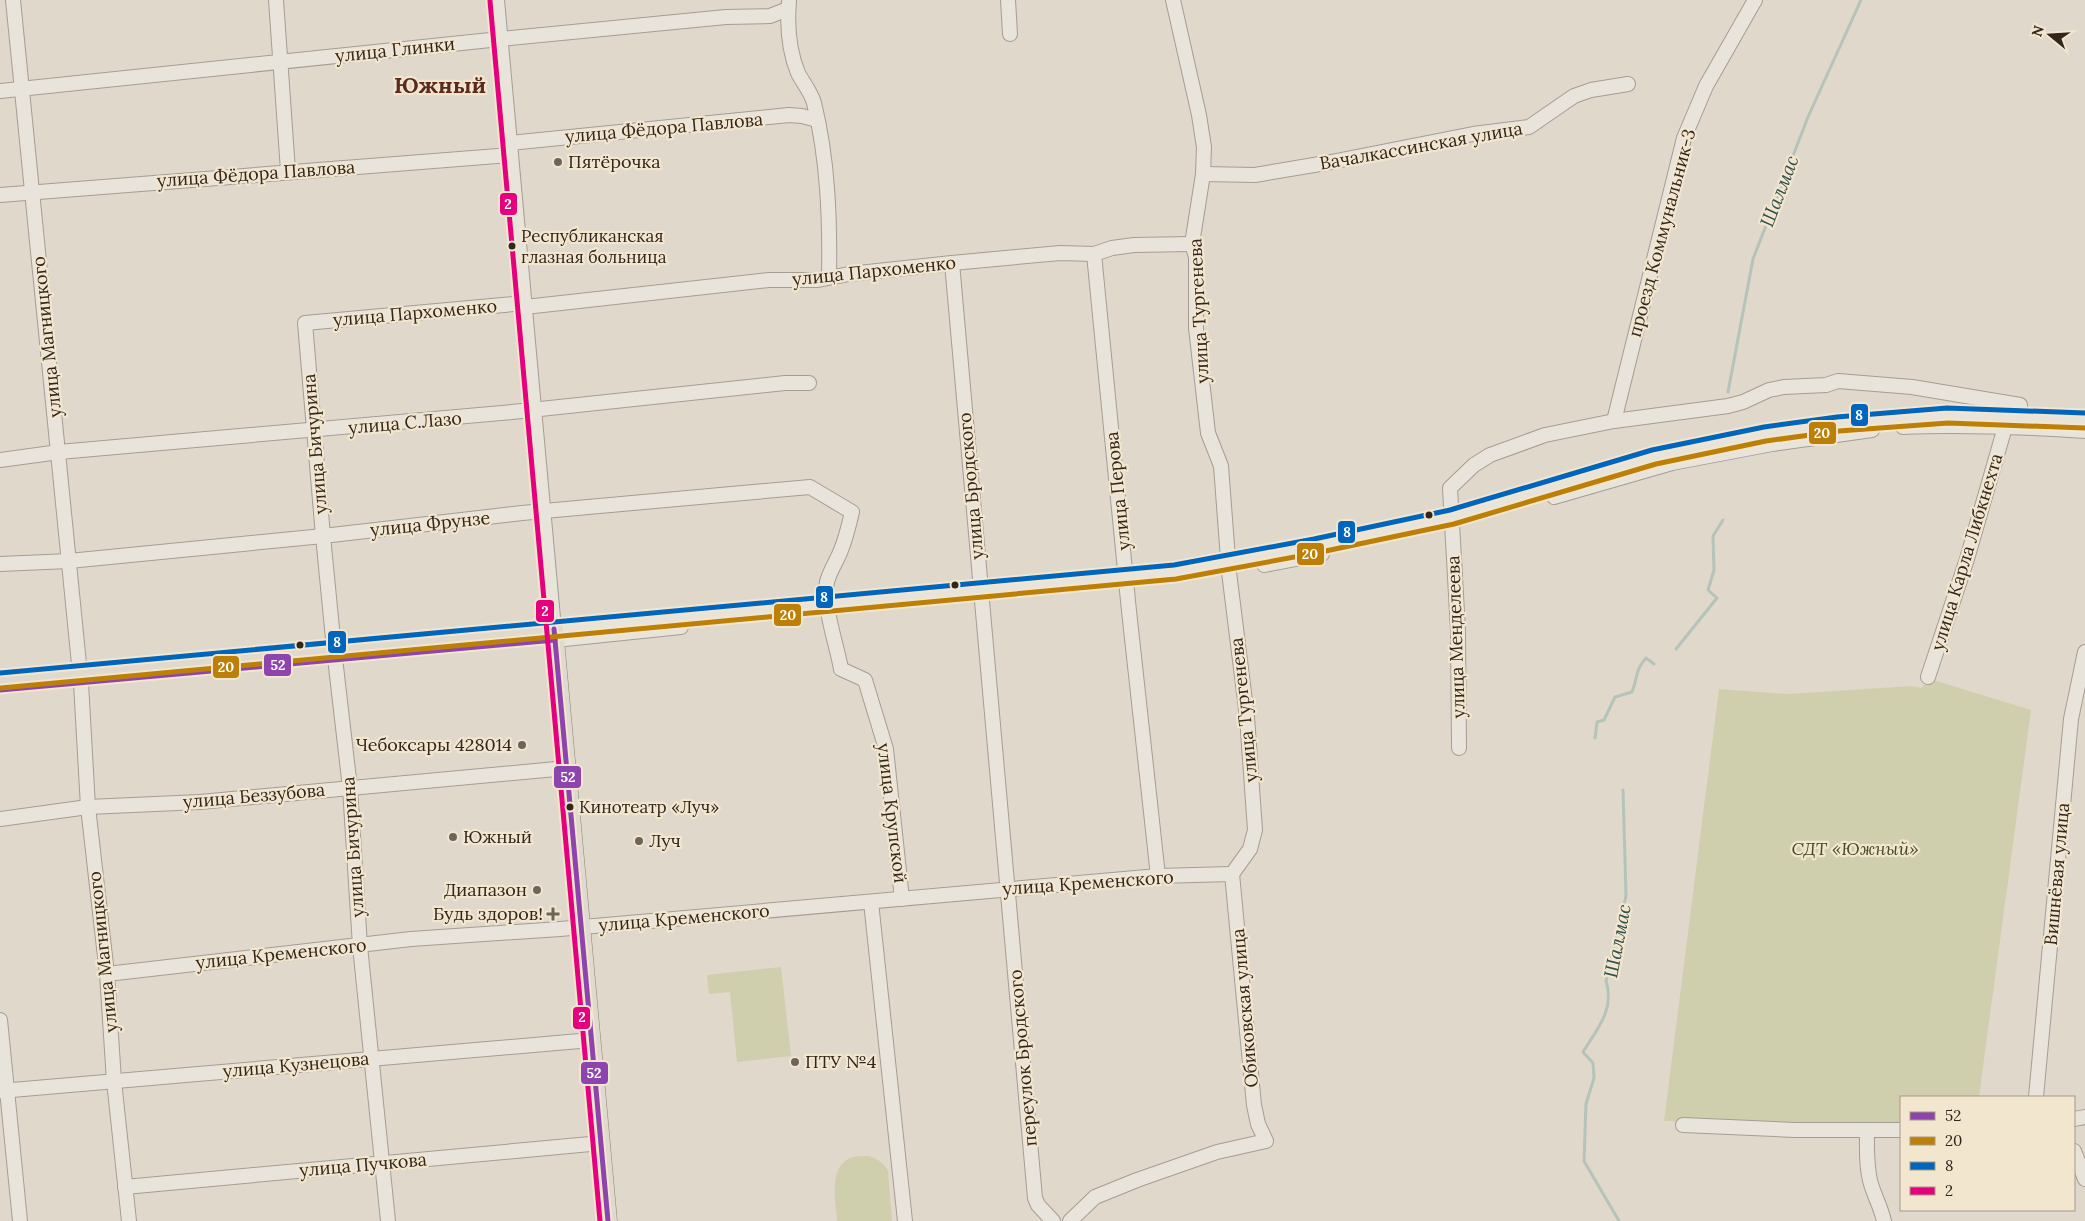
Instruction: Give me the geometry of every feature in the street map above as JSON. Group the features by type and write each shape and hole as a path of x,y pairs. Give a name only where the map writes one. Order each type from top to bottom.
{"main road":[{"path":"0,690 81,678 555,634 608,1221"},
{"path":"0,681 81,678"}],"street":[{"name":"улица Магницкого","path":"13,0 81,678 88,807 107,974 114,1081 129,1221"},
{"path":"276,0 288,171"},
{"path":"497,0 555,634 1126,582 1339,551 1672,463 1762,446 1841,433 1896,427 1944,425 2014,418 2085,421"},
{"path":"1008,0 1010,34"},
{"name":"улица Тургенева","path":"1173,0 1199,115 1204,147 1204,174 1192,244 1196,257 1196,328 1208,433 1221,466 1228,567 1247,717 1254,830 1250,849 1232,874"},
{"name":"проезд Коммунальник-3","path":"1614,420 1684,138 1706,86 1755,0"},
{"name":"улица Глинки","path":"0,91 500,38 726,17 770,16 789,4"},
{"path":"789,4 789,35 798,73 814,101 826,163 830,242 829,277"},
{"name":"Вачалкассинская улица","path":"1204,174 1255,175 1473,134 1529,128 1574,96 1591,90 1628,84"},
{"name":"улица Фёдора Павлова","path":"0,195 288,171 510,149 789,115 817,120"},
{"name":"улица Пархоменко","path":"306,323 525,305 769,280 818,280 829,277 952,263 1060,253 1094,254 1112,248 1192,244"},
{"name":"улица Перова","path":"1094,254 1126,582 1158,876"},
{"name":"улица Бродского","path":"952,263 1009,888"},
{"name":"улица Бичурина","path":"306,323 323,536 350,788 360,946 388,1221"},
{"path":"1614,420 1728,406 1743,402 1769,390 1784,387 1826,385 1838,381 1912,386 2014,418 2085,431"},
{"name":"улица С.Лазо","path":"0,460 59,452 315,431 785,383 809,383"},
{"name":"улица Карла Либкнехта","path":"1928,677 2014,418"},
{"name":"улица Менделеева","path":"1459,748 1458,630 1450,488 1474,465 1490,455 1545,436 1614,420"},
{"name":"улица Фрунзе","path":"0,564 69,561 323,536 544,511 810,487 852,512"},
{"name":"улица Крупской","path":"852,512 841,551 827,581 826,591 841,669 865,680 886,749 902,899"},
{"name":"Вишнёвая улица","path":"2036,1096 2071,719 2085,652"},
{"name":"улица Беззубова","path":"0,819 28,817 88,807 200,802 567,768"},
{"name":"улица Кременского","path":"107,974 411,939 871,902 1158,876 1232,874"},
{"name":"Обиковская улица","path":"1070,1221 1095,1198 1137,1180 1216,1152 1266,1141 1258,1124 1254,1105 1232,874"},
{"name":"переулок Бродского","path":"1009,888 1035,1198 1038,1205 1053,1221"},
{"name":"улица Крупской","path":"871,902 905,1221"},
{"path":"0,1020 4,1090 20,1221"},
{"name":"улица Кузнецова","path":"4,1090 591,1040"},
{"path":"1683,1125 1795,1130 1900,1130"},
{"path":"1867,1130 1867,1167 1871,1186 1881,1207 1884,1221"},
{"name":"улица Пучкова","path":"126,1187 601,1143"},
{"path":"2075,1154 2085,1179"}],"green space":[{"name":"СДТ «Южный»","path":"1930,679 2031,710 1979,1096 1900,1096 1900,1124 1664,1121 1719,689 1788,694 1911,686 1921,688"},
{"path":"781,967 791,1056 737,1062 730,992 709,994 707,975"},
{"path":"868,1156 880,1161 888,1171 892,1221 837,1221 835,1184 839,1168 845,1161 853,1157"}],"waterway":[{"name":"Шалмас","path":"1728,392 1753,259 1808,117 1861,0"},
{"name":"Шалмас","path":"1676,649 1717,598 1708,590 1714,570 1713,536 1723,520"},
{"name":"Шалмас","path":"1595,738 1597,722 1604,720 1615,697 1632,692 1642,662 1646,658 1654,664"},
{"name":"Шалмас","path":"1619,1221 1584,1161 1586,1104 1594,1078 1593,1063 1583,1052 1599,1027 1606,1010 1608,1001 1606,981 1626,896 1623,790"}],"transit line":[{"name":"2","path":"490,1 600,1221"},
{"name":"8","path":"0,673 1174,565 1314,539 1450,510 1652,450 1764,427 1837,417 1947,408 2085,413"},
{"name":"20","path":"1,688 1176,579 1316,553 1454,524 1656,464 1766,441 1839,431 1948,423 2085,428"},
{"name":"52","path":"554,629 608,1221"},
{"name":"52","path":"0,690 555,640"}],"place":[{"name":"Пятёрочка","path":"558,162"},
{"name":"Республиканская глазная больница","path":"512,246"},
{"name":"Чебоксары 428014","path":"522,745"},
{"name":"Кинотеатр «Луч»","path":"570,807"},
{"name":"Южный","path":"453,837"},
{"name":"Луч","path":"639,841"},
{"name":"Диапазон","path":"537,890"},
{"name":"Будь здоров!","path":"553,914"},
{"name":"ПТУ №4","path":"795,1062"}],"district":[{"name":"Южный","path":"440,85"}]}
